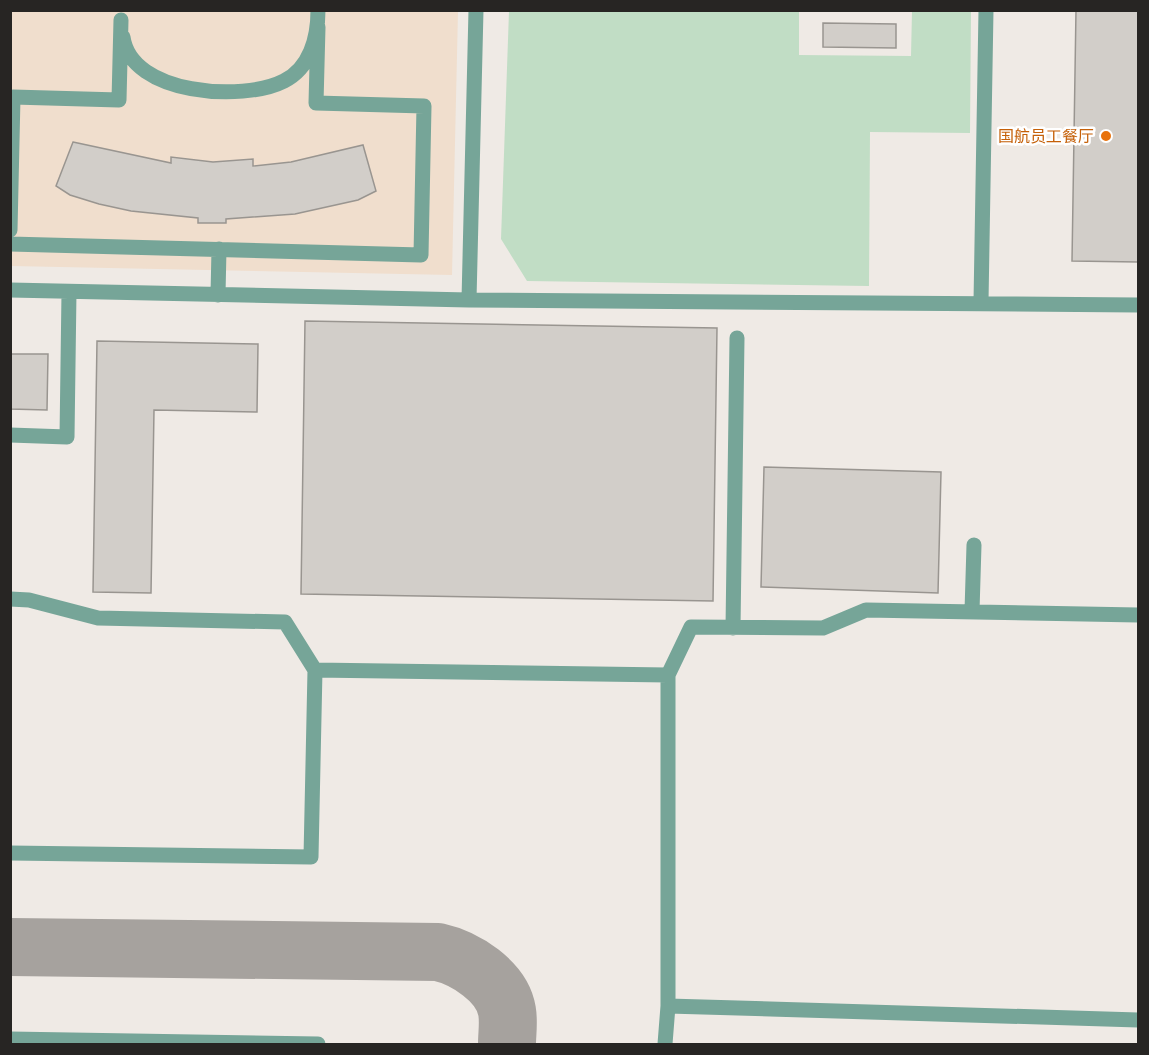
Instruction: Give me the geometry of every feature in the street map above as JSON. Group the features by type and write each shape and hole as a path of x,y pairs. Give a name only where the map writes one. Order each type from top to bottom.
{"lane":[{"path":"10,244 421,255 424,106 316,103 318,10"},
{"path":"468,300 476,10"},
{"path":"981,302 986,10"},
{"path":"121,15 124,43 139,64 162,81 192,90 252,90 284,81 300,69 312,51 318,27"},
{"path":"10,230 13,97 119,100 121,15"},
{"path":"218,295 219,249"},
{"path":"10,290 468,300 1138,304"},
{"path":"10,435 67,437 69,292"},
{"path":"733,628 737,338"},
{"path":"972,611 974,545"},
{"path":"10,599 28,600 98,618 285,622 315,670 311,857 10,853"},
{"path":"665,1044 668,1006 668,675 691,627 823,628 866,610 1138,615"},
{"path":"315,670 668,675"},
{"path":"668,1006 1138,1020"},
{"path":"10,1040 318,1044"}],"shaded area":[{"path":"11,11 458,11 452,275 11,266"}],"green space":[{"path":"509,11 799,11 799,55 911,56 912,11 971,11 970,133 870,132 869,286 527,281 501,239"}],"building":[{"name":"国航员工餐厅","path":"1076,10 1138,10 1138,262 1072,261"},
{"path":"823,23 896,24 896,48 823,47"},
{"path":"73,142 171,163 171,157 213,162 253,159 253,166 291,162 363,145 376,191 358,200 295,214 226,219 226,223 198,223 198,218 131,211 99,204 70,195 56,186"},
{"path":"305,321 717,328 713,601 301,594"},
{"path":"97,341 258,344 257,412 154,410 151,593 93,592"},
{"path":"10,354 48,354 47,410 10,409"},
{"path":"764,467 941,472 938,593 761,587"}],"taxiway":[{"path":"10,947 438,952 470,965 481,972 498,990 507,1011 507,1044"}],"place":[{"name":"国航员工餐厅","path":"1106,136"}]}
